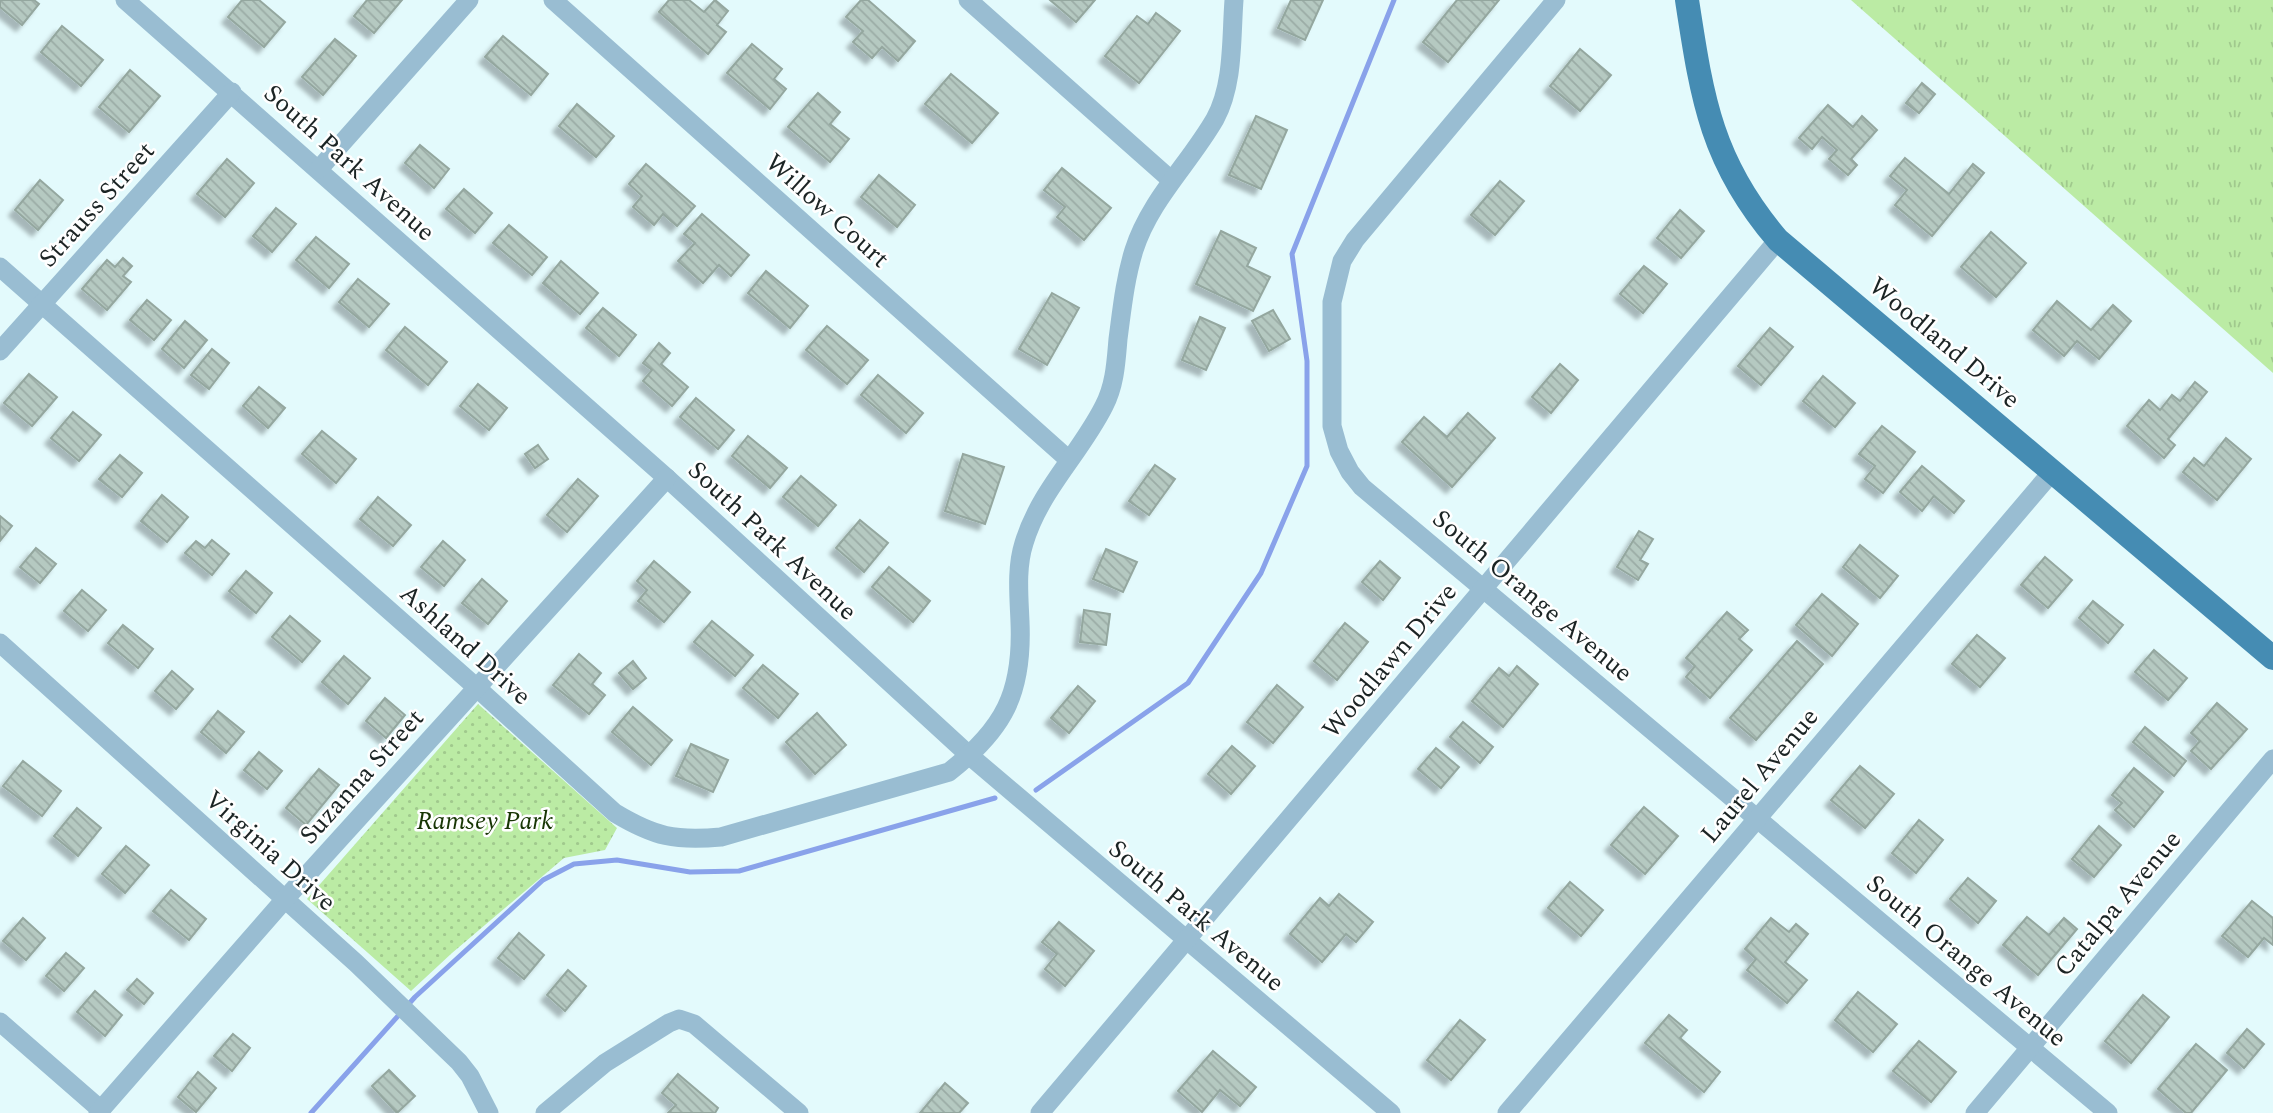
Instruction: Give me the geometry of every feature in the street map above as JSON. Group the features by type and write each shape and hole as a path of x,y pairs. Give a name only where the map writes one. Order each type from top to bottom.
{"main road":[{"name":"Woodland Drive","path":"1687,0 1699,79 1709,120 1723,159 1754,212 1778,240 2273,658"}],"street":[{"name":"South Park Avenue","path":"125,0 667,478 970,757 1391,1113"},
{"path":"319,169 469,0"},
{"name":"Willow Court","path":"552,0 1069,460"},
{"path":"968,0 1171,180"},
{"name":"Ashland Drive","path":"0,267 615,813 638,828 666,837 693,839 721,836 949,772 970,757 1005,713 1014,689 1021,636 1018,579 1024,544 1050,485 1105,404 1114,381 1124,299 1141,230 1171,180 1215,119 1227,89 1234,0"},
{"name":"South Orange Avenue","path":"1556,0 1355,240 1342,261 1332,302 1332,426 1339,451 1362,486 2108,1113"},
{"name":"Strauss Street","path":"0,351 232,92"},
{"name":"Woodlawn Drive","path":"1040,1113 1778,240"},
{"name":"Laurel Avenue","path":"1507,1113 2052,472"},
{"name":"Suzanna Street","path":"100,1112 286,898 667,478"},
{"name":"Virginia Drive","path":"0,643 286,898 416,1021 470,1076 489,1113"},
{"name":"Catalpa Avenue","path":"1975,1113 2273,760"},
{"path":"545,1113 605,1063 669,1023 680,1020 694,1024 799,1113"},
{"path":"0,1022 100,1112"}],"green space":[{"path":"1851,0 2273,0 2273,373"},
{"name":"Ramsey Park","path":"478,704 617,828 605,850 564,858 411,991 307,899"}],"building":[{"path":"0,0 34,0 39,4 22,25 0,7"},
{"path":"242,0 259,0 285,22 264,47 228,17"},
{"path":"367,0 402,0 374,33 354,16"},
{"path":"669,0 689,0 704,12 715,0 728,11 717,25 726,32 708,54 659,12"},
{"path":"861,0 868,0 915,41 898,61 882,47 872,58 853,42 863,31 846,17"},
{"path":"1050,0 1095,0 1076,22"},
{"path":"1291,0 1323,0 1305,40 1278,28"},
{"path":"1457,0 1499,0 1448,62 1423,42"},
{"path":"1156,13 1180,31 1139,83 1105,56 1137,16 1148,24"},
{"path":"62,26 103,60 81,86 41,52"},
{"path":"503,36 548,74 531,95 485,57"},
{"path":"335,39 356,56 323,95 302,77"},
{"path":"752,44 782,69 774,79 786,89 770,109 727,73"},
{"path":"1580,49 1611,75 1580,111 1550,86"},
{"path":"130,70 160,96 129,132 99,107"},
{"path":"951,74 998,113 972,143 925,104"},
{"path":"1922,83 1935,94 1919,113 1906,103"},
{"path":"818,93 840,112 830,124 849,139 830,162 788,127"},
{"path":"577,104 614,136 596,157 559,126"},
{"path":"1828,105 1853,127 1862,116 1877,130 1851,159 1857,165 1848,175 1829,159 1837,150 1822,137 1812,149 1799,138"},
{"path":"1256,116 1287,130 1261,189 1229,175"},
{"path":"420,145 449,169 434,188 405,163"},
{"path":"1905,158 1949,194 1973,164 1984,173 1932,236 1895,205 1907,190 1890,176"},
{"path":"227,159 254,183 225,217 197,194"},
{"path":"646,164 695,206 677,226 663,214 654,225 633,207 642,196 629,184"},
{"path":"1062,168 1111,208 1084,240 1057,217 1065,207 1044,190"},
{"path":"879,175 915,205 897,227 861,197"},
{"path":"40,180 63,200 38,230 15,210"},
{"path":"1500,181 1524,201 1495,235 1471,215"},
{"path":"464,189 492,213 475,233 446,209"},
{"path":"276,208 296,224 272,252 253,236"},
{"path":"1680,210 1704,231 1681,258 1657,238"},
{"path":"702,214 749,255 731,276 719,265 703,283 678,261 695,243 684,234"},
{"path":"509,225 547,257 532,275 493,243"},
{"path":"1221,231 1256,248 1247,266 1270,277 1253,311 1196,284"},
{"path":"1991,232 2026,263 1996,297 1961,267"},
{"path":"316,237 349,264 329,288 296,260"},
{"path":"123,258 132,266 123,276 131,282 107,310 82,289 107,260 115,267"},
{"path":"561,261 598,293 580,314 543,283"},
{"path":"1644,266 1667,284 1643,313 1620,294"},
{"path":"766,271 808,306 790,328 748,293"},
{"path":"358,279 389,304 369,327 339,302"},
{"path":"1052,293 1079,308 1047,365 1019,349"},
{"path":"147,300 171,320 154,340 130,320"},
{"path":"2057,301 2091,330 2113,305 2131,321 2099,359 2077,341 2064,356 2033,330"},
{"path":"603,308 636,335 619,356 586,328"},
{"path":"1273,310 1290,339 1269,351 1252,321"},
{"path":"1200,317 1225,328 1206,370 1182,360"},
{"path":"185,321 207,340 184,368 162,349"},
{"path":"827,326 868,360 847,384 806,350"},
{"path":"405,327 447,362 428,385 386,350"},
{"path":"1770,328 1793,347 1761,385 1738,366"},
{"path":"659,343 670,353 661,364 688,387 672,406 643,381 652,370 643,363"},
{"path":"212,349 229,363 209,389 191,375"},
{"path":"1560,364 1578,380 1551,413 1532,397"},
{"path":"29,374 57,397 32,426 4,403"},
{"path":"878,375 923,413 906,433 861,395"},
{"path":"1823,376 1855,403 1835,427 1803,401"},
{"path":"2195,382 2207,392 2168,439 2175,445 2164,458 2127,426 2149,400 2160,410 2172,395 2180,401"},
{"path":"478,384 507,408 489,430 460,406"},
{"path":"259,387 285,408 268,428 243,406"},
{"path":"696,398 734,430 718,449 680,417"},
{"path":"73,412 101,435 79,461 51,438"},
{"path":"1468,413 1495,438 1452,487 1402,442 1424,417 1447,437"},
{"path":"1882,426 1915,452 1883,493 1865,479 1875,466 1859,454"},
{"path":"322,431 356,459 336,483 302,454"},
{"path":"748,436 787,468 770,488 732,456"},
{"path":"2226,438 2251,459 2217,500 2183,472 2194,458 2204,466"},
{"path":"538,445 548,459 535,468 525,454"},
{"path":"963,454 1004,467 985,524 945,511"},
{"path":"120,455 142,473 122,497 99,479"},
{"path":"1155,465 1175,479 1149,515 1129,501"},
{"path":"1922,466 1964,501 1954,513 1934,496 1922,511 1900,492"},
{"path":"801,476 836,505 818,526 783,497"},
{"path":"578,479 598,496 567,532 547,515"},
{"path":"162,495 188,517 167,542 141,521"},
{"path":"378,497 411,525 393,546 360,519"},
{"path":"0,516 12,526 0,541"},
{"path":"860,520 888,543 864,572 836,548"},
{"path":"1639,531 1653,539 1640,560 1648,564 1638,580 1617,567"},
{"path":"212,540 229,554 212,575 185,553 196,541 205,548"},
{"path":"443,541 465,560 444,586 421,567"},
{"path":"1860,545 1898,576 1880,598 1843,567"},
{"path":"36,548 56,564 40,583 20,567"},
{"path":"1106,549 1137,562 1123,592 1093,579"},
{"path":"2045,557 2072,580 2048,608 2021,585"},
{"path":"654,561 690,592 664,622 638,601 647,590 637,581"},
{"path":"1380,561 1400,578 1383,600 1362,582"},
{"path":"889,567 930,601 913,622 872,587"},
{"path":"246,571 272,593 256,613 229,591"},
{"path":"482,579 507,601 488,624 462,603"},
{"path":"82,590 106,610 88,631 64,611"},
{"path":"1822,594 1858,624 1832,656 1796,625"},
{"path":"2093,601 2123,625 2108,643 2079,618"},
{"path":"1084,610 1110,614 1106,645 1080,642"},
{"path":"1727,612 1748,630 1739,639 1752,650 1710,698 1686,677 1695,666 1686,658"},
{"path":"290,616 320,641 302,662 272,637"},
{"path":"712,621 753,655 735,676 694,642"},
{"path":"1345,623 1368,642 1337,680 1314,661"},
{"path":"123,625 153,649 138,668 108,643"},
{"path":"1977,635 2005,658 1980,687 1952,664"},
{"path":"1797,641 1823,664 1756,740 1730,718"},
{"path":"2154,650 2187,678 2168,700 2135,672"},
{"path":"579,654 601,673 592,684 605,695 589,714 553,685"},
{"path":"344,656 370,678 348,704 322,682"},
{"path":"633,661 646,678 633,689 619,673"},
{"path":"763,665 798,694 778,718 743,688"},
{"path":"1517,666 1538,684 1503,727 1472,701 1499,668 1509,676"},
{"path":"172,671 193,689 176,709 155,691"},
{"path":"1277,685 1303,707 1273,743 1247,722"},
{"path":"1078,686 1095,701 1069,733 1051,718"},
{"path":"385,698 405,715 386,738 366,721"},
{"path":"2217,703 2247,729 2211,769 2191,751 2200,741 2191,733"},
{"path":"633,707 672,740 651,765 612,732"},
{"path":"218,711 244,732 226,753 201,732"},
{"path":"817,713 846,745 815,774 786,742"},
{"path":"1463,722 1493,747 1480,763 1450,737"},
{"path":"2145,727 2186,761 2174,776 2133,742"},
{"path":"691,744 728,760 713,792 676,776"},
{"path":"1232,746 1255,766 1231,794 1208,774"},
{"path":"1436,748 1459,767 1441,788 1418,769"},
{"path":"259,752 282,771 267,789 244,770"},
{"path":"23,761 61,791 42,816 3,786"},
{"path":"1860,766 1894,794 1865,828 1831,800"},
{"path":"2134,768 2163,792 2134,827 2115,810 2122,803 2112,795"},
{"path":"319,769 339,785 306,825 286,808"},
{"path":"1644,807 1678,836 1645,874 1611,845"},
{"path":"77,808 101,828 78,856 54,836"},
{"path":"1919,820 1943,840 1916,873 1892,853"},
{"path":"2099,826 2121,845 2094,877 2072,859"},
{"path":"126,846 149,865 125,893 102,874"},
{"path":"1968,878 1996,901 1978,923 1950,899"},
{"path":"1570,882 1603,910 1581,936 1548,908"},
{"path":"171,890 206,919 189,940 153,911"},
{"path":"1339,894 1373,922 1356,942 1346,934 1322,962 1290,934 1320,898 1329,906"},
{"path":"2252,901 2273,918 2273,945 2264,938 2248,957 2222,936"},
{"path":"2027,917 2049,935 2064,918 2077,929 2038,975 2003,945"},
{"path":"23,918 45,938 26,960 3,941"},
{"path":"1771,918 1789,932 1796,924 1808,934 1785,962 1807,980 1787,1003 1747,970 1756,959 1745,949"},
{"path":"1059,922 1094,951 1065,986 1045,969 1057,954 1042,942"},
{"path":"519,933 544,955 524,979 498,958"},
{"path":"66,953 84,968 64,991 46,976"},
{"path":"568,970 586,986 565,1011 547,995"},
{"path":"137,979 153,993 144,1004 127,990"},
{"path":"95,991 122,1015 105,1036 77,1012"},
{"path":"1858,992 1897,1024 1873,1052 1835,1020"},
{"path":"2143,995 2169,1017 2131,1063 2105,1041"},
{"path":"1669,1015 1687,1030 1680,1038 1720,1072 1704,1092 1645,1043"},
{"path":"1460,1020 1485,1040 1451,1080 1427,1060"},
{"path":"2247,1029 2264,1044 2244,1068 2227,1053"},
{"path":"233,1034 250,1048 232,1071 214,1056"},
{"path":"1919,1041 1956,1072 1931,1102 1893,1071"},
{"path":"2196,1044 2227,1070 2191,1113 2186,1113 2158,1089"},
{"path":"1213,1051 1256,1087 1240,1106 1220,1090 1202,1112 1178,1091"},
{"path":"389,1070 415,1096 397,1113 372,1086"},
{"path":"198,1072 216,1088 196,1112 178,1097"},
{"path":"678,1074 718,1108 715,1113 668,1113 676,1105 662,1093"},
{"path":"945,1083 968,1103 959,1113 920,1113"}],"waterway":[{"path":"1036,790 1188,683 1261,573 1307,466 1307,361 1292,254 1394,0"},
{"path":"311,1113 415,997 543,880 574,864 617,860 690,872 739,871 995,798"}]}
